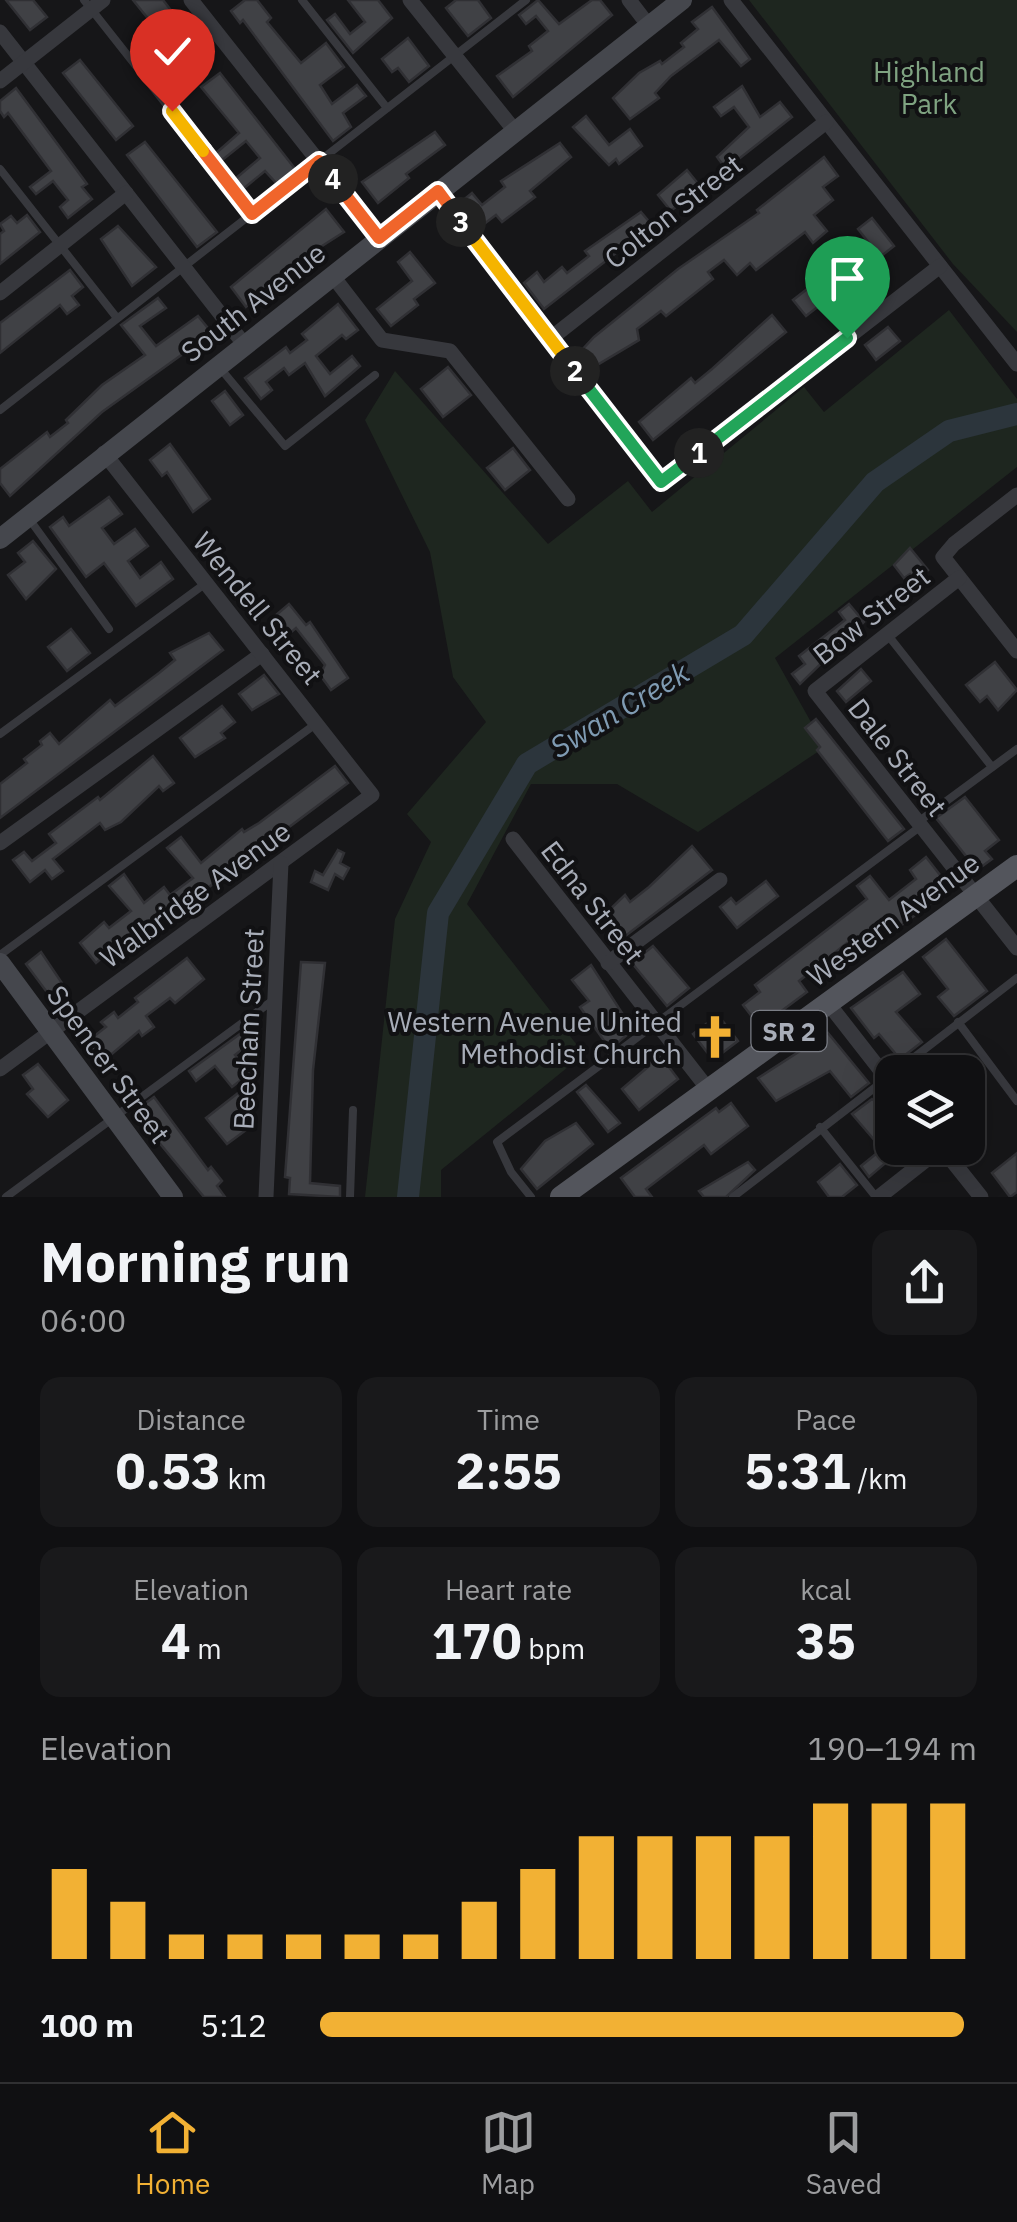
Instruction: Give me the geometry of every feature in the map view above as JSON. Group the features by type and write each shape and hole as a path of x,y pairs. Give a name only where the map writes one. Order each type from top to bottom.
{"main road":[{"name":"Western Avenue","path":"561,1197 1017,866"}],"street":[{"path":"192,0 379,238"},
{"path":"410,0 515,131"},
{"path":"629,0 649,26"},
{"name":"South Avenue","path":"0,538 682,0"},
{"path":"732,0 1017,364"},
{"path":"0,81 93,3"},
{"path":"0,32 244,344"},
{"name":"Colton Street","path":"550,339 826,122"},
{"path":"438,191 661,482 940,266"},
{"path":"0,293 126,193"},
{"path":"332,276 382,340 450,351 568,499"},
{"name":"Wendell Street","path":"104,453 372,795"},
{"name":"Bow Street","path":"815,691 959,578 944,557 954,544 1015,500"},
{"path":"959,578 1017,651"},
{"path":"0,843 262,654"},
{"name":"Dale Street","path":"815,691 1017,948"},
{"name":"Walbridge Avenue","path":"0,1069 372,795"},
{"name":"Edna Street","path":"513,839 708,1090"},
{"name":"Beecham Street","path":"266,1197 280,863"},
{"path":"608,962 720,880"},
{"name":"Spencer Street","path":"0,964 172,1197"},
{"path":"828,1003 875,1062"},
{"path":"878,1197 919,1165"},
{"path":"955,1165 981,1197"}],"lane":[{"path":"302,0 387,108"},
{"path":"0,410 524,1"},
{"path":"93,3 252,214"},
{"path":"1,173 116,318"},
{"path":"218,364 285,446 376,374"},
{"path":"28,516 109,630"},
{"path":"0,734 206,583"},
{"path":"887,634 992,768"},
{"path":"0,955 317,723"},
{"path":"531,1197 511,1172 497,1142 1017,749"},
{"path":"919,1055 1017,978"},
{"path":"6,1197 275,999"},
{"path":"958,1022 1017,1101"},
{"path":"732,1197 820,1127 875,1090"},
{"path":"350,1197 353,1110"},
{"path":"820,1127 878,1197"}],"green space":[{"name":"Highland Park","path":"749,0 1017,0 1017,332 953,264"},
{"path":"949,310 1017,399 1017,467 775,658 825,747 698,832 617,784 531,784 467,904 584,1054 441,1170 441,1197 365,1197 395,919 431,842 407,814 486,722 453,677 430,552 365,420 395,371 548,544 628,481 652,512 804,387 824,412"}],"building":[{"path":"6,0 33,0 47,17 30,30"},
{"path":"133,0 163,0 205,54 187,67"},
{"path":"245,0 257,0 271,18 267,22 301,63 326,43 344,67 320,85 332,104 357,85 366,96 343,113 351,127 333,141 243,20 240,23 231,11"},
{"path":"348,0 378,0 392,18 353,53 327,20 335,14 350,34 365,22"},
{"path":"456,0 478,0 491,18 468,36 446,8"},
{"path":"538,0 559,24 592,0 600,0 612,15 513,97 497,76 532,51 529,46 548,31 536,16 526,24 519,15"},
{"path":"712,7 750,59 741,66 719,40 671,76 655,93 659,98 630,119 613,98 639,73 660,61 662,64 684,47 681,43 698,29 692,22"},
{"path":"408,38 429,66 409,82 398,68 392,72 382,59"},
{"path":"80,60 133,126 116,140 63,73"},
{"path":"220,73 296,170 277,184 265,171 243,189 235,179 260,158 246,141 221,161 215,154 239,133 201,87"},
{"path":"742,86 760,117 780,102 792,117 726,169 717,157 749,127 734,107 721,116 714,107"},
{"path":"16,88 87,184 82,187 92,199 68,218 60,207 68,200 53,181 36,194 30,187 51,171 8,113 4,117 0,111 0,101"},
{"path":"586,116 609,145 630,129 642,146 619,164 616,159 609,165 573,127"},
{"path":"435,132 445,145 406,174 409,178 378,203 362,182"},
{"path":"145,142 217,232 197,247 127,155"},
{"path":"560,143 571,157 530,191 535,197 502,222 496,215 480,227 461,202 472,193 482,205 505,187 501,181"},
{"path":"824,157 838,176 823,187 833,200 814,215 827,231 813,243 805,232 756,270 750,263 737,275 724,260 708,272 713,279 666,316 661,311 637,329 639,340 592,368 580,352 594,337 678,269 759,213 757,210"},
{"path":"687,170 700,186 671,211 658,195"},
{"path":"326,209 344,232 297,262 246,307 231,287"},
{"path":"641,212 652,225 544,309 524,283 537,272 544,282 562,267 567,273 589,256 585,251"},
{"path":"27,215 40,232 0,264 0,234 4,231 0,224 11,216 17,223"},
{"path":"872,218 894,246 880,257 858,229"},
{"path":"118,226 156,267 132,286 101,239"},
{"path":"410,252 435,283 414,299 418,305 391,326 377,309 412,281 398,262"},
{"path":"70,270 83,287 72,296 79,305 67,314 60,305 0,353 0,323"},
{"path":"829,272 842,288 806,316 793,300"},
{"path":"158,298 166,308 140,326 156,346 198,316 212,333 102,412 10,496 0,483 0,469 47,432 50,437 68,423 66,420 102,385 145,355 121,325"},
{"path":"338,304 358,330 346,339 342,335 316,356 330,374 352,356 360,366 325,396 305,363 289,375 284,368 266,382 272,390 261,399 245,378 286,347 290,353 307,340 302,334"},
{"path":"772,315 786,332 653,440 639,422 691,378 695,383"},
{"path":"888,327 900,341 876,360 865,345"},
{"path":"448,367 471,395 443,417 421,389"},
{"path":"225,391 243,415 230,425 212,401"},
{"path":"170,444 210,499 193,512 167,472 162,476 150,460"},
{"path":"513,448 530,470 505,490 487,468"},
{"path":"109,497 122,514 102,528 114,544 135,529 148,546 128,561 140,578 161,562 173,579 136,606 104,563 86,577 50,527 63,517 69,526"},
{"path":"33,541 56,569 26,599 8,575 25,562 18,553"},
{"path":"910,548 928,570 916,580 910,574 904,578 894,565"},
{"path":"289,604 306,625 310,622 348,678 331,690 320,675 325,665 296,628 289,634 275,616"},
{"path":"849,604 864,622 800,684 792,674 805,664 799,656 845,620 839,612"},
{"path":"71,629 90,653 67,671 48,647"},
{"path":"209,633 223,650 0,818 0,784 27,763 24,759 42,745 40,741 50,733 59,744 110,700 115,706 175,660 170,653"},
{"path":"995,662 1017,690 998,710 987,696 980,702 966,685"},
{"path":"861,669 871,681 846,702 837,691"},
{"path":"264,675 279,694 252,710 239,694"},
{"path":"222,706 235,722 221,733 225,738 195,757 180,738"},
{"path":"816,719 904,829 888,841 817,750 820,747 805,728"},
{"path":"153,756 174,783 163,791 159,786 121,822 105,830 100,823 53,859 63,871 52,879 45,870 30,882 13,860 24,852 32,861 56,843 49,834 98,797 100,800"},
{"path":"335,766 348,783 185,905 133,940 129,935 96,963 80,943 104,922 109,928 131,911 109,886 124,874 144,903 164,887 170,895 193,878 167,848 181,837 201,863 242,829 244,832 259,823"},
{"path":"965,797 999,840 985,851 992,859 977,870 936,818"},
{"path":"692,846 712,870 620,940 602,917 625,895 630,902"},
{"path":"338,850 344,853 340,863 349,868 343,879 335,874 328,890 311,882 315,871 323,875"},
{"path":"926,857 951,889 892,932 884,921 850,947 847,943 799,981 807,992 760,1027 743,1005 760,992 755,985 867,899 857,886 870,876 889,900 916,879 910,870"},
{"path":"766,881 778,896 737,928 720,907 731,898 736,904"},
{"path":"946,939 987,991 954,1016 938,997 948,989 923,957"},
{"path":"653,946 689,988 667,1006 632,963"},
{"path":"41,952 68,992 55,1003 26,964"},
{"path":"187,958 204,979 175,1003 170,998 146,1016 154,1027 142,1036 139,1031 100,1064 84,1044 106,1027 101,1022 114,1012 118,1018 138,1002 135,998"},
{"path":"301,962 325,963 313,1070 310,1183 340,1186 340,1197 289,1194 290,1178 285,1177"},
{"path":"591,965 633,1030 610,1049 580,1007 589,1001 572,980"},
{"path":"903,972 920,994 896,1012 922,1042 905,1055 897,1055 879,1034 874,1038 851,1008"},
{"name":"Western Avenue United Methodist Church","path":"718,1015 738,1041 713,1060 693,1034"},
{"path":"828,1033 869,1083 851,1097 830,1071 776,1101 758,1078"},
{"path":"240,1034 249,1044 235,1055 250,1073 232,1087 215,1066 196,1081 189,1071"},
{"path":"656,1050 678,1079 639,1110 622,1089 649,1066 643,1059"},
{"path":"38,1064 68,1100 48,1117 27,1094 33,1089 23,1075"},
{"path":"586,1085 620,1123 608,1132 577,1092"},
{"path":"238,1093 247,1105 234,1115 246,1130 227,1144 206,1118"},
{"path":"154,1097 208,1170 211,1167 222,1181 217,1186 225,1197 204,1197 143,1123 135,1111"},
{"path":"872,1099 875,1101 875,1141 852,1114"},
{"path":"731,1103 748,1126 711,1154 704,1145 646,1189 652,1197 635,1197 621,1178 716,1108 719,1112"},
{"path":"576,1123 593,1144 537,1189 521,1169 545,1141"},
{"path":"1017,1153 1017,1192 1010,1197 992,1173"},
{"path":"875,1155 875,1165 883,1165 869,1177 861,1166"},
{"path":"748,1162 755,1170 726,1197 704,1197 699,1191"},
{"path":"840,1164 857,1185 842,1197 829,1197 818,1182"}],"waterway":[{"name":"Swan Creek","path":"408,1197 438,913 527,764 743,635 875,482 949,431 1017,414"}],"place":[{"name":"Western Avenue United Methodist Church","path":"715,1037"}],"route":[{"path":"172,111 252,214 319,161 379,238 438,191 661,482 847,338"}]}
